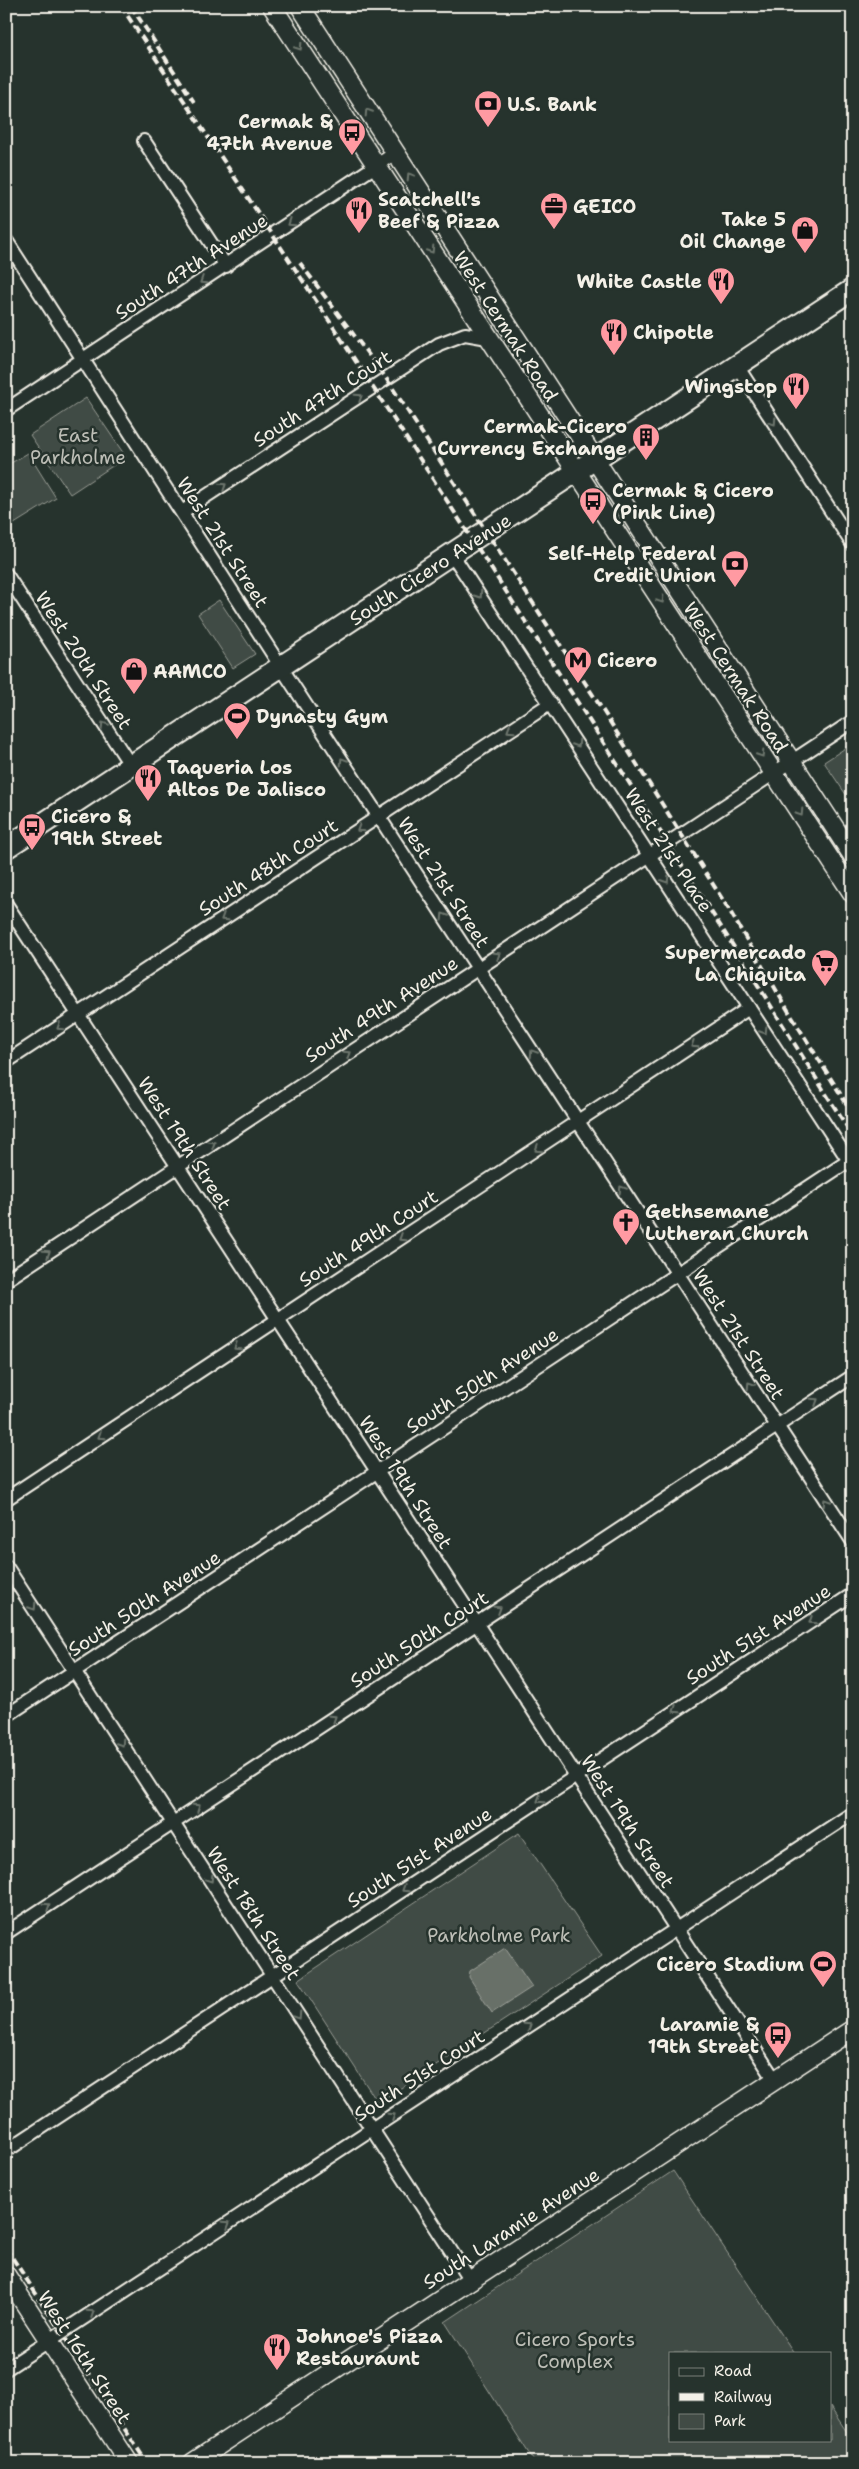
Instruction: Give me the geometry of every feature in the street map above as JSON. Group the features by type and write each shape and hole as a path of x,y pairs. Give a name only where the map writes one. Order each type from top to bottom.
{"main road":[{"name":"West Cermak Road","path":"272,6 853,894"},
{"name":"West Cermak Road","path":"300,6 853,856"},
{"name":"South Cicero Avenue","path":"6,848 853,289"},
{"name":"South Laramie Avenue","path":"192,2463 853,2029"},
{"name":"West 16th Street","path":"6,2275 129,2463"}],"street":[{"path":"144,142 226,266"},
{"name":"South 47th Avenue","path":"6,410 395,153"},
{"name":"West 21st Street","path":"6,240 281,667 853,1542"},
{"name":"South 47th Court","path":"182,512 439,344 465,334 488,338"},
{"path":"737,366 853,546"},
{"name":"West 21st Place","path":"452,554 851,1162"},
{"name":"West 20th Street","path":"6,574 131,766"},
{"name":"South 48th Court","path":"6,1062 551,703"},
{"name":"South 49th Avenue","path":"6,1280 853,721"},
{"name":"West 19th Street","path":"6,904 775,2080"},
{"name":"South 49th Court","path":"6,1499 749,1008"},
{"name":"South 50th Avenue","path":"6,1716 677,1273 851,1162"},
{"name":"South 50th Court","path":"6,1933 853,1376"},
{"name":"West 18th Street","path":"6,1566 470,2280"},
{"name":"South 51st Avenue","path":"6,2151 853,1594"},
{"name":"South 51st Court","path":"6,2369 853,1813"}],"green space":[{"name":"East Parkholme","path":"86,398 126,457 70,494 30,435"},
{"name":"East Parkholme","path":"28,453 56,498 6,529 6,466"},
{"path":"219,600 255,654 233,668 198,614"},
{"path":"853,743 853,805 824,762"},
{"name":"Parkholme Park","path":"519,1833 602,1956 378,2103 298,1980"},
{"name":"Cicero Sports Complex","path":"673,2171 793,2352 669,2352 669,2442 832,2442 832,2410 853,2441 853,2456 843,2463 535,2463 445,2322"}],"shaded area":[{"path":"505,1948 532,1987 492,2013 469,1977 470,1971"}],"railway":[{"path":"121,6 493,571 853,1136"},
{"path":"131,6 194,102"},
{"path":"300,263 386,378 593,695 728,908 792,1017 853,1114"},
{"path":"6,2248 147,2463"}],"place":[{"name":"U.S. Bank","path":"488,128"},
{"name":"Cermak & 47th Avenue","path":"352,156"},
{"name":"GEICO","path":"554,230"},
{"name":"Scatchell's Beef & Pizza","path":"359,234"},
{"name":"Take 5 Oil Change","path":"805,254"},
{"name":"White Castle","path":"721,305"},
{"name":"Chipotle","path":"614,356"},
{"name":"Wingstop","path":"796,410"},
{"name":"Cermak-Cicero Currency Exchange","path":"646,461"},
{"name":"Cermak & Cicero (Pink Line)","path":"593,525"},
{"name":"Self-Help Federal Credit Union","path":"735,588"},
{"name":"Cicero","path":"578,684"},
{"name":"AAMCO","path":"134,695"},
{"name":"Dynasty Gym","path":"237,740"},
{"name":"Taqueria Los Altos De Jalisco","path":"148,802"},
{"name":"Cicero & 19th Street","path":"32,851"},
{"name":"Supermercado La Chiquita","path":"825,987"},
{"name":"Gethsemane Lutheran Church","path":"626,1246"},
{"name":"Cicero Stadium","path":"823,1988"},
{"name":"Laramie & 19th Street","path":"778,2059"},
{"name":"Johnoe's Pizza Restauraunt","path":"277,2371"}]}
